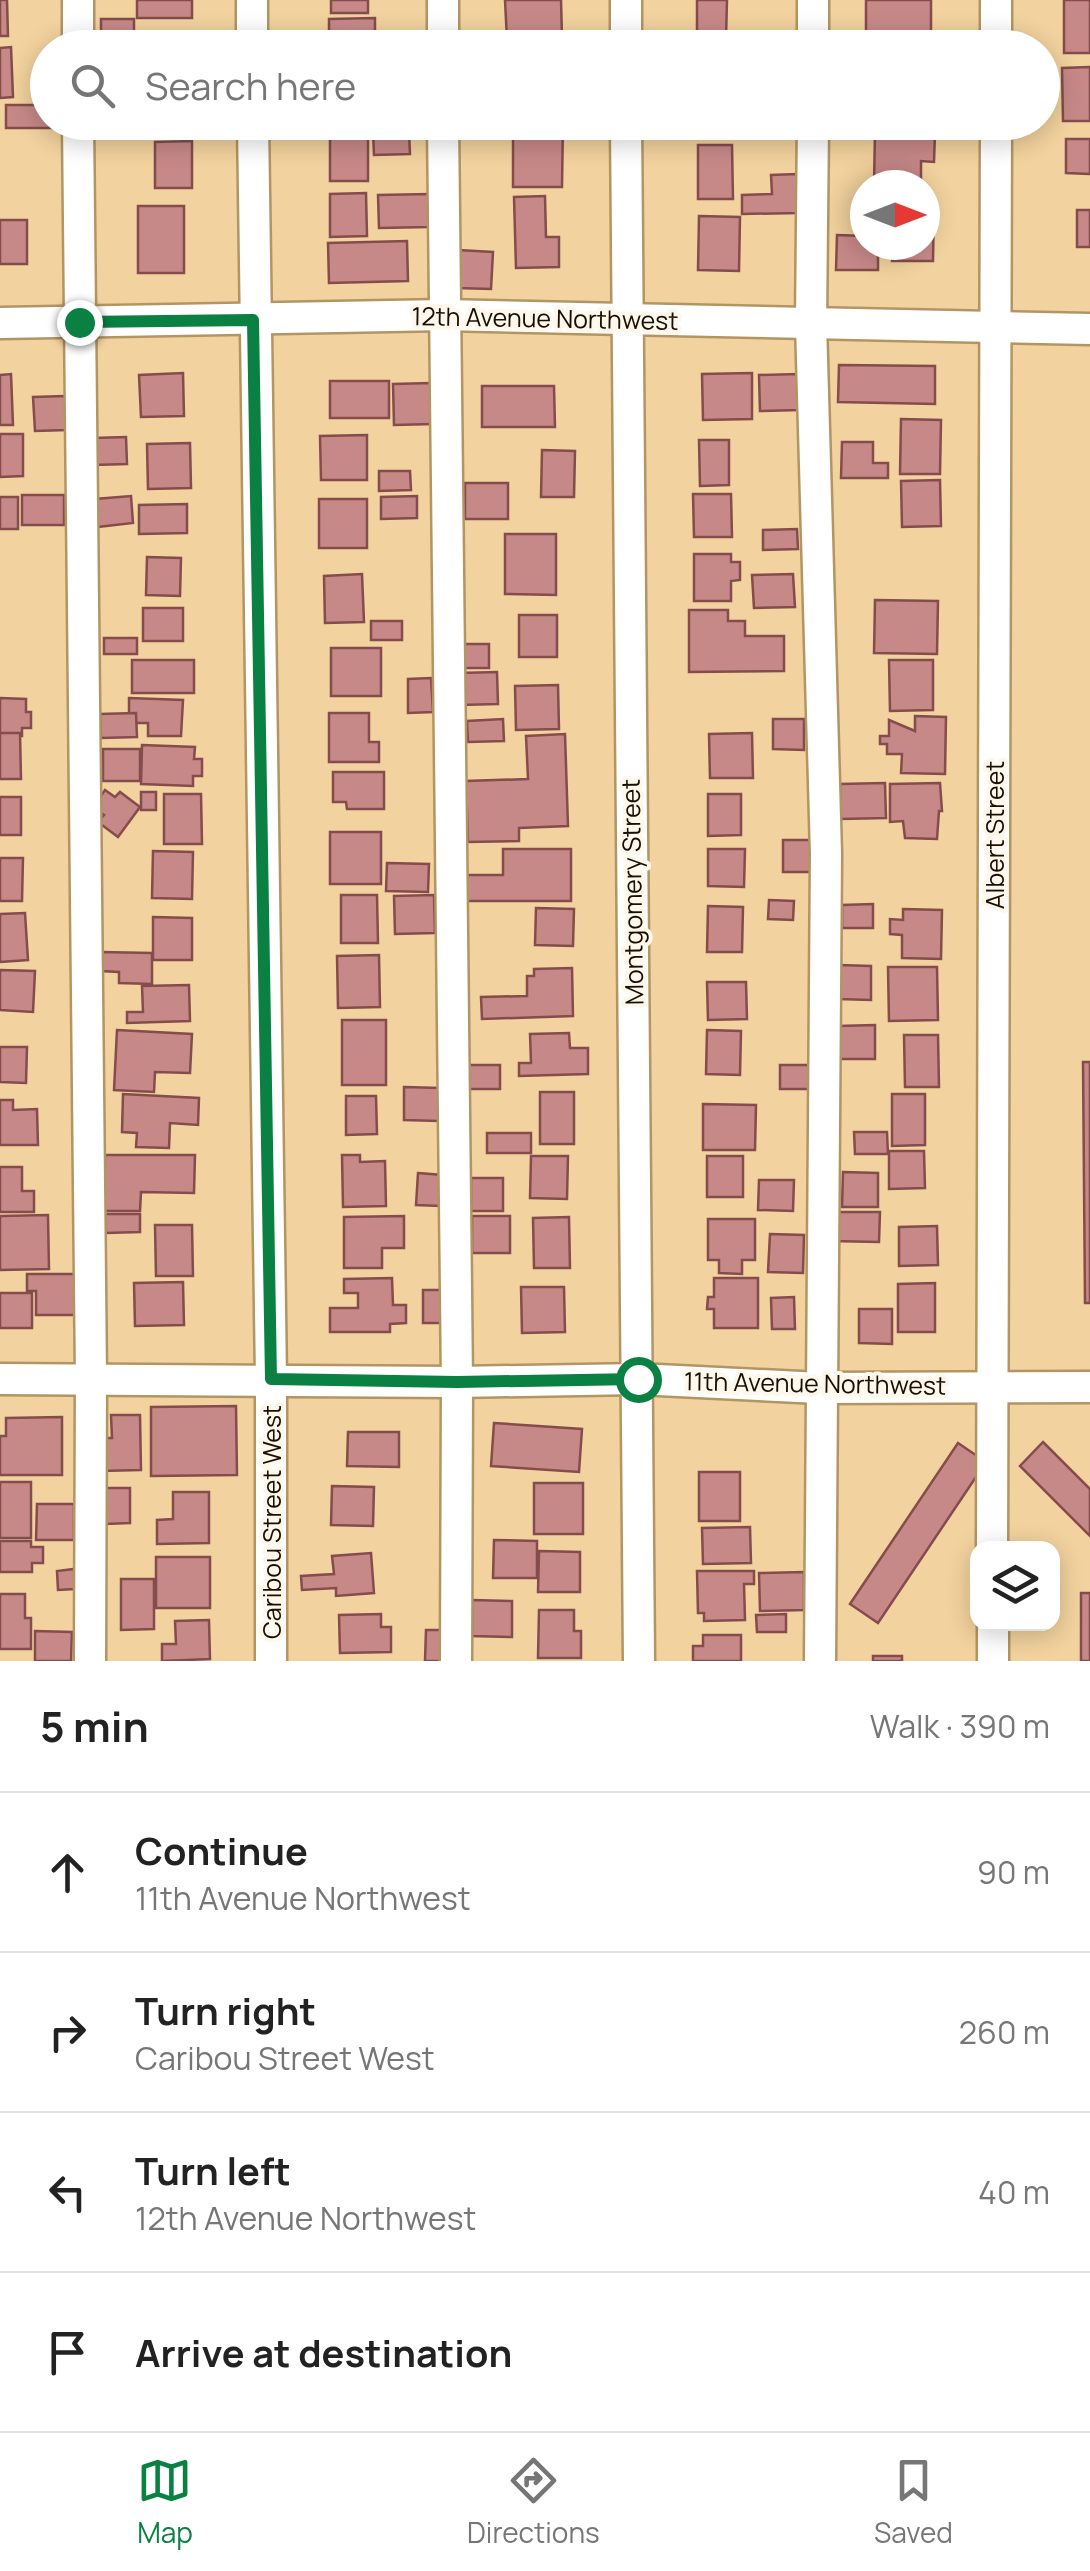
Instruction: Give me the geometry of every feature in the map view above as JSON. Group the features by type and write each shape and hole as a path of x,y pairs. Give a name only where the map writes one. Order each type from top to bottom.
{"street":[{"path":"78,0 78,30"},
{"path":"252,0 252,30"},
{"path":"443,0 443,30"},
{"path":"626,0 626,30"},
{"path":"813,30 814,0"},
{"path":"996,0 996,30"},
{"path":"78,140 91,1378 90,1661"},
{"name":"Caribou Street West","path":"253,140 272,1661"},
{"path":"443,140 457,1382 456,1661"},
{"name":"Montgomery Street","path":"626,140 640,1661"},
{"path":"812,140 811,323 826,854 820,1661"},
{"name":"Albert Street","path":"992,1541 996,140"},
{"name":"12th Avenue Northwest","path":"0,323 444,315 1090,329"},
{"name":"11th Avenue Northwest","path":"0,1379 638,1379 820,1388 1090,1387"},
{"path":"993,1631 993,1661"}],"building":[{"path":"0,0 7,0 8,36 0,36"},
{"path":"137,0 192,0 192,18 137,18"},
{"path":"331,0 368,0 368,13 331,13"},
{"path":"505,0 561,0 562,30 506,30"},
{"path":"697,0 727,0 726,30 697,30"},
{"path":"866,0 931,0 931,30 866,30"},
{"path":"1064,0 1090,0 1090,53 1064,53"},
{"path":"375,18 375,30 329,30 329,19"},
{"path":"101,19 134,19 134,30 101,30"},
{"path":"11,47 13,97 0,98 0,48"},
{"path":"1090,67 1090,121 1063,121 1062,68"},
{"path":"6,105 30,105 30,128 6,128"},
{"path":"1066,139 1090,139 1090,174 1066,173"},
{"path":"330,140 368,140 368,181 330,181"},
{"path":"373,140 409,140 410,154 374,155"},
{"path":"513,140 563,140 562,187 513,187"},
{"path":"875,140 935,140 934,162 921,161 921,170 874,170"},
{"path":"192,141 192,188 155,188 155,142"},
{"path":"698,145 732,145 733,199 698,199"},
{"path":"797,174 798,213 742,214 742,195 772,194 771,175"},
{"path":"366,193 367,236 330,237 330,194"},
{"path":"429,194 429,227 379,228 378,195"},
{"path":"545,196 546,237 559,237 559,267 516,268 514,197"},
{"path":"138,206 184,206 184,273 138,273"},
{"path":"1077,210 1090,210 1090,247 1077,247"},
{"path":"699,216 740,217 739,271 698,270"},
{"path":"0,220 27,220 27,264 0,264"},
{"path":"837,235 850,235 850,260 878,260 878,270 836,270"},
{"path":"407,241 408,281 329,283 328,243"},
{"path":"458,250 493,252 491,289 457,288"},
{"path":"839,365 935,366 935,404 838,402"},
{"path":"183,373 184,416 141,417 139,375"},
{"path":"752,373 752,419 703,420 702,374"},
{"path":"11,374 13,425 0,425 0,375"},
{"path":"798,374 799,410 760,411 759,375"},
{"path":"330,381 389,381 389,418 330,418"},
{"path":"431,383 433,424 394,425 393,384"},
{"path":"482,386 554,386 555,427 482,427"},
{"path":"65,396 67,430 35,431 33,397"},
{"path":"901,419 941,420 940,474 900,474"},
{"path":"0,434 23,434 23,476 0,477"},
{"path":"367,435 367,480 321,480 320,436"},
{"path":"126,437 127,464 93,465 93,438"},
{"path":"699,440 729,440 729,485 700,486"},
{"path":"842,442 873,442 873,463 888,463 888,478 841,478"},
{"path":"190,443 191,488 148,489 147,444"},
{"path":"542,450 575,451 574,497 541,497"},
{"path":"379,471 410,471 411,490 379,491"},
{"path":"940,480 941,526 902,527 901,481"},
{"path":"465,483 508,483 508,519 465,519"},
{"path":"693,494 731,494 732,537 694,537"},
{"path":"22,495 64,495 64,525 22,525"},
{"path":"131,496 133,523 97,527 95,499"},
{"path":"417,496 417,518 381,519 381,497"},
{"path":"0,497 18,497 18,529 0,529"},
{"path":"319,499 367,499 367,548 319,548"},
{"path":"187,504 187,533 139,534 139,505"},
{"path":"797,529 798,549 763,550 763,530"},
{"path":"505,534 556,534 556,595 505,594"},
{"path":"694,554 731,554 731,562 740,562 740,580 731,581 731,601 694,601"},
{"path":"147,557 181,558 180,596 146,595"},
{"path":"362,574 364,622 325,623 324,576"},
{"path":"793,574 795,607 754,608 752,575"},
{"path":"875,600 938,601 937,654 874,653"},
{"path":"143,608 183,608 183,641 143,641"},
{"path":"689,610 728,610 728,621 745,621 745,636 784,636 784,671 689,672"},
{"path":"519,615 557,615 557,657 519,657"},
{"path":"371,621 402,621 402,640 371,640"},
{"path":"104,638 137,638 137,654 104,654"},
{"path":"459,644 489,644 489,668 459,668"},
{"path":"331,648 381,648 381,696 331,696"},
{"path":"132,660 194,660 194,693 132,693"},
{"path":"889,660 933,660 933,710 890,711"},
{"path":"497,672 498,704 459,705 459,673"},
{"path":"431,678 433,712 408,713 408,679"},
{"path":"558,685 559,729 516,730 515,686"},
{"path":"0,698 26,699 31,728 22,728 22,736 0,735"},
{"path":"129,698 183,700 181,736 148,736 148,723 129,723"},
{"path":"136,713 137,737 101,738 100,714"},
{"path":"329,713 369,713 369,742 379,742 379,762 329,762"},
{"path":"915,716 946,717 945,774 901,773 902,754 887,754 887,744 880,744 880,736 889,736 889,720 915,731"},
{"path":"503,719 504,741 468,742 467,721"},
{"path":"773,719 804,719 804,750 773,749"},
{"path":"0,733 20,733 21,779 0,779"},
{"path":"752,733 753,778 710,778 709,734"},
{"path":"565,734 568,826 519,828 519,841 468,842 466,781 528,779 526,736"},
{"path":"142,745 195,747 194,759 202,759 202,776 193,776 193,786 141,784"},
{"path":"103,749 140,749 140,781 103,781"},
{"path":"333,772 384,772 384,809 347,809 346,802 333,802"},
{"path":"885,783 886,818 841,819 840,784"},
{"path":"940,783 942,811 937,839 905,838 903,821 890,822 890,784"},
{"path":"105,790 115,797 120,792 140,807 118,837 98,822 104,815 93,807"},
{"path":"141,792 156,792 156,810 141,810"},
{"path":"164,794 201,794 202,844 164,844"},
{"path":"708,794 741,794 741,835 708,836"},
{"path":"0,797 21,797 21,835 0,835"},
{"path":"330,832 381,832 381,884 330,884"},
{"path":"783,840 811,840 811,872 783,872"},
{"path":"503,849 571,849 571,901 464,901 464,875 503,875"},
{"path":"708,849 745,849 744,887 708,886"},
{"path":"153,851 193,852 192,899 152,898"},
{"path":"0,858 23,858 22,901 0,901"},
{"path":"387,863 429,864 428,892 386,891"},
{"path":"341,895 377,895 378,943 341,943"},
{"path":"434,895 435,933 395,934 394,896"},
{"path":"769,900 794,901 793,920 768,919"},
{"path":"873,904 873,928 842,928 842,905"},
{"path":"708,906 743,907 742,952 707,952"},
{"path":"536,908 574,909 573,946 535,945"},
{"path":"903,909 942,910 941,959 902,958 902,935 890,934 890,919 903,920"},
{"path":"25,913 28,960 0,962 0,914"},
{"path":"153,917 192,918 192,960 153,960"},
{"path":"100,952 152,953 152,984 119,983 119,972 100,971"},
{"path":"379,955 380,1007 338,1008 337,956"},
{"path":"838,965 871,966 871,1000 838,999"},
{"path":"888,967 937,967 938,1020 889,1021"},
{"path":"572,968 573,1016 482,1019 481,997 527,996 527,976 534,976 534,969"},
{"path":"0,970 35,971 33,1012 0,1010"},
{"path":"707,982 746,982 747,1019 708,1020"},
{"path":"189,985 190,1021 127,1023 127,1012 143,1012 142,986"},
{"path":"342,1020 386,1020 386,1085 342,1085"},
{"path":"875,1025 875,1059 838,1059 838,1026"},
{"path":"117,1030 192,1034 190,1073 155,1072 154,1092 114,1090"},
{"path":"707,1030 741,1031 740,1075 706,1074"},
{"path":"569,1033 570,1048 588,1048 588,1074 519,1076 519,1063 531,1063 530,1034"},
{"path":"904,1035 938,1035 939,1087 905,1087"},
{"path":"0,1047 27,1047 26,1083 0,1082"},
{"path":"1083,1062 1090,1062 1090,1303 1085,1303"},
{"path":"466,1065 500,1065 500,1089 466,1089"},
{"path":"780,1065 810,1065 810,1089 780,1089"},
{"path":"404,1087 440,1088 439,1121 404,1120"},
{"path":"540,1092 574,1092 574,1144 540,1144"},
{"path":"123,1094 199,1098 198,1125 170,1123 169,1148 136,1147 137,1133 122,1132"},
{"path":"892,1094 925,1094 925,1145 892,1146"},
{"path":"346,1096 376,1096 377,1134 346,1135"},
{"path":"0,1100 13,1100 13,1110 37,1109 38,1145 0,1145"},
{"path":"703,1104 756,1105 755,1150 703,1150"},
{"path":"854,1132 887,1132 888,1154 855,1154"},
{"path":"487,1133 531,1133 531,1153 487,1153"},
{"path":"889,1151 924,1151 925,1188 889,1189"},
{"path":"105,1155 195,1155 194,1193 141,1192 140,1211 104,1211"},
{"path":"342,1155 360,1155 360,1162 385,1161 386,1206 343,1207"},
{"path":"531,1156 568,1156 567,1199 530,1198"},
{"path":"707,1156 743,1156 743,1197 707,1197"},
{"path":"0,1167 22,1167 22,1191 34,1191 34,1212 0,1212"},
{"path":"843,1172 878,1173 878,1207 842,1207"},
{"path":"418,1173 443,1175 441,1206 416,1205"},
{"path":"471,1178 503,1178 503,1211 471,1211"},
{"path":"759,1180 794,1180 793,1211 758,1210"},
{"path":"831,1212 880,1212 879,1242 831,1241"},
{"path":"105,1214 140,1214 140,1232 106,1233"},
{"path":"48,1215 49,1269 0,1270 0,1216"},
{"path":"404,1216 404,1248 382,1248 382,1268 344,1268 344,1217"},
{"path":"472,1216 510,1216 510,1253 472,1253"},
{"path":"569,1217 570,1268 534,1268 533,1218"},
{"path":"708,1219 755,1219 755,1260 742,1260 742,1274 719,1273 719,1260 708,1260"},
{"path":"155,1225 192,1225 193,1276 156,1276"},
{"path":"937,1226 938,1265 899,1266 899,1227"},
{"path":"770,1234 804,1235 803,1273 768,1272"},
{"path":"27,1274 75,1274 75,1315 36,1315 36,1291 27,1291"},
{"path":"392,1278 393,1305 406,1305 406,1323 390,1324 390,1332 330,1332 330,1308 358,1308 358,1293 344,1293 344,1279"},
{"path":"714,1278 758,1278 758,1328 714,1328 714,1309 707,1309 708,1297 714,1297"},
{"path":"183,1282 184,1325 135,1326 134,1283"},
{"path":"935,1283 935,1332 898,1332 898,1284"},
{"path":"521,1287 564,1287 565,1332 522,1333"},
{"path":"423,1290 445,1290 445,1323 423,1323"},
{"path":"0,1293 32,1293 32,1328 0,1328"},
{"path":"794,1297 795,1329 772,1329 771,1298"},
{"path":"859,1309 892,1309 892,1344 859,1343"},
{"path":"236,1406 237,1475 151,1476 151,1407"},
{"path":"111,1415 140,1415 141,1470 100,1471 99,1438 112,1438"},
{"path":"62,1417 62,1475 0,1475 0,1436 6,1436 6,1418"},
{"path":"494,1423 582,1429 579,1472 491,1466"},
{"path":"348,1432 399,1432 399,1467 347,1466"},
{"path":"1043,1442 1090,1489 1090,1536 1020,1466"},
{"path":"958,1443 986,1462 878,1623 850,1604"},
{"path":"699,1472 740,1472 740,1521 699,1521"},
{"path":"0,1482 31,1482 31,1538 0,1538"},
{"path":"534,1483 583,1483 583,1534 534,1534"},
{"path":"332,1486 374,1487 373,1526 331,1525"},
{"path":"104,1488 130,1488 130,1523 105,1524"},
{"path":"173,1492 209,1492 209,1543 157,1544 157,1520 173,1519"},
{"path":"37,1504 74,1504 74,1540 36,1540"},
{"path":"750,1527 751,1563 703,1564 702,1528"},
{"path":"494,1540 537,1541 537,1578 493,1578"},
{"path":"0,1541 31,1541 31,1547 43,1547 43,1563 32,1563 32,1572 0,1572"},
{"path":"539,1551 580,1552 580,1592 538,1592"},
{"path":"371,1553 374,1593 336,1596 336,1588 302,1590 301,1576 334,1574 332,1556"},
{"path":"156,1557 210,1557 210,1608 156,1608"},
{"path":"74,1569 75,1589 58,1590 57,1571"},
{"path":"697,1571 754,1571 754,1584 744,1584 745,1620 704,1621 704,1613 698,1613"},
{"path":"804,1572 804,1610 760,1611 759,1573"},
{"path":"121,1579 154,1579 154,1629 121,1630"},
{"path":"1081,1593 1090,1593 1090,1661 1081,1661"},
{"path":"0,1594 25,1594 25,1618 31,1618 31,1649 0,1649"},
{"path":"472,1600 512,1601 512,1637 472,1636"},
{"path":"539,1610 574,1610 574,1631 581,1631 581,1658 538,1658"},
{"path":"381,1614 381,1627 391,1627 391,1652 340,1653 339,1615"},
{"path":"786,1614 786,1632 757,1632 756,1615"},
{"path":"209,1620 210,1659 162,1661 162,1644 176,1644 175,1621"},
{"path":"426,1630 445,1630 445,1661 425,1661"},
{"path":"35,1631 72,1632 71,1661 35,1661"},
{"path":"703,1635 741,1635 741,1661 693,1661 693,1646 703,1646"},
{"path":"873,1656 902,1656 902,1661 873,1661"}],"route":[{"path":"79,322 253,320 271,1379 638,1379"}]}
